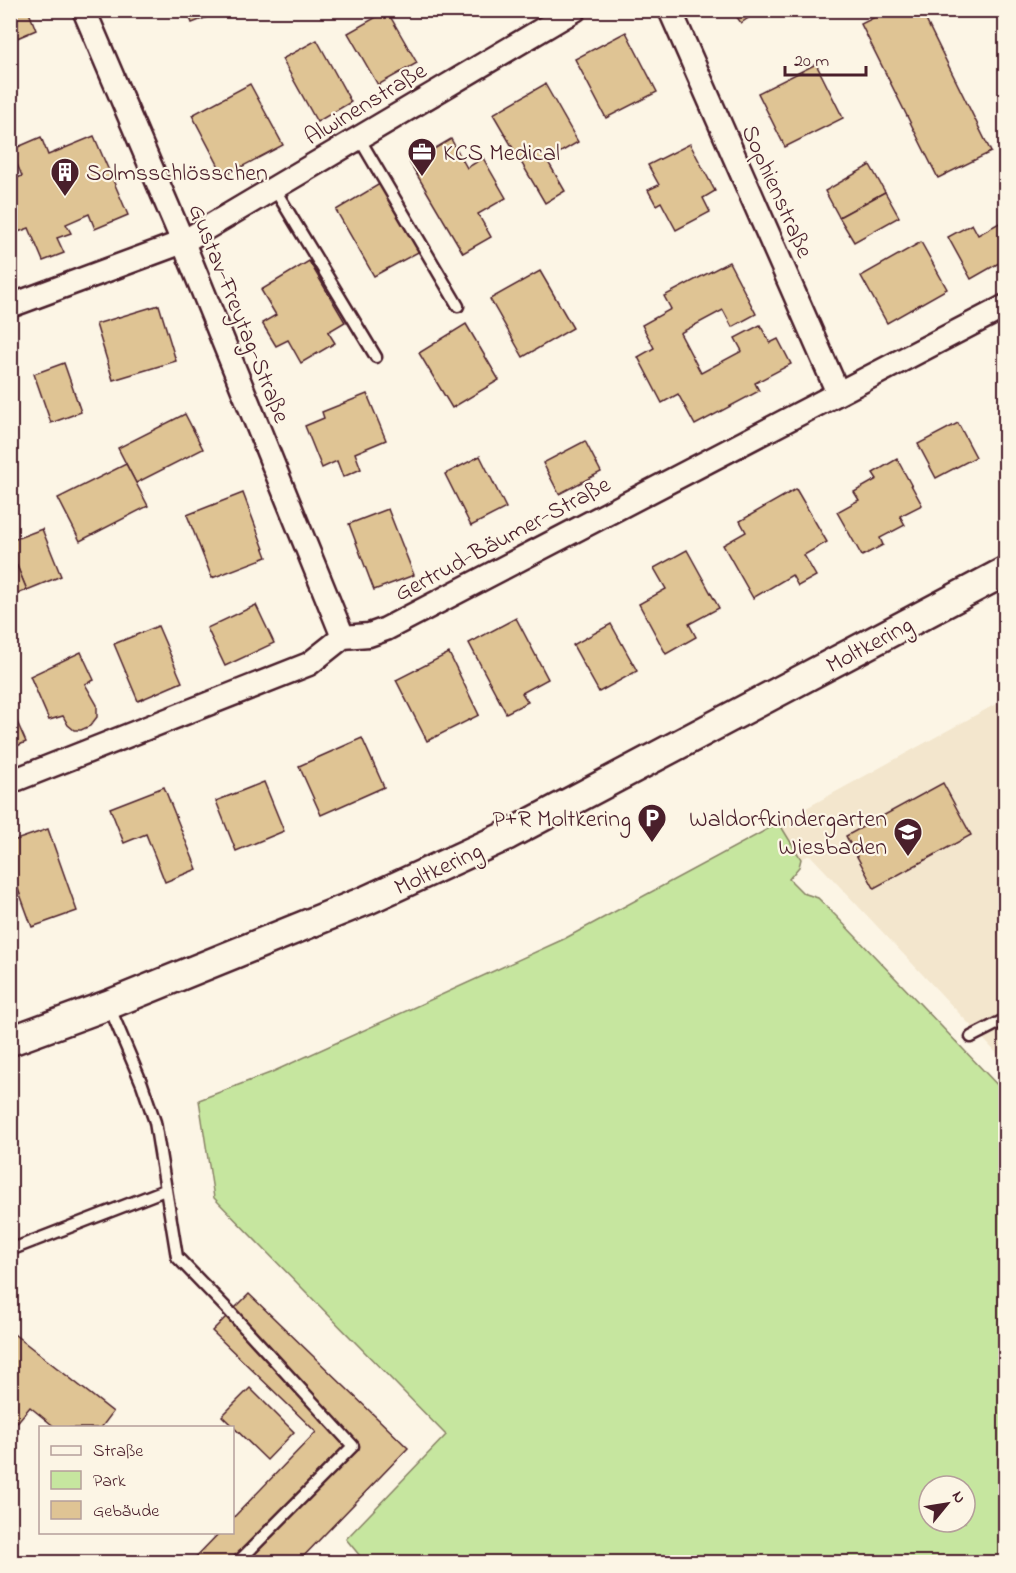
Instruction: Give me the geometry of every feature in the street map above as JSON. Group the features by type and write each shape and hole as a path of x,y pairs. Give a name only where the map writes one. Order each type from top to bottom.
{"street":[{"name":"Gustav-Freytag-Straße","path":"84,10 183,242 343,637"},
{"name":"Alwinenstraße","path":"10,306 183,242 575,10"},
{"name":"Sophienstraße","path":"670,10 838,393"},
{"name":"Gertrud-Bäumer-Straße","path":"343,637 369,635 386,629 1005,306"},
{"name":"Moltkering","path":"10,1041 108,1005 367,900 508,835 1005,571"},
{"path":"10,782 309,664 343,637"}],"lane":[{"path":"359,138 458,306"},
{"path":"274,188 376,357"},
{"path":"108,1005 142,1084 155,1122 177,1257 231,1312 353,1446 238,1563"},
{"path":"971,1037 1005,1018"},
{"path":"10,1250 165,1190"}],"shaded area":[{"name":"Waldorfkindergarten Wiesbaden","path":"1005,699 1005,1062 810,855 801,859 779,823"}],"green space":[{"path":"779,823 801,859 799,867 789,879 803,893 818,898 1005,1093 1005,1562 365,1562 346,1539 446,1435 214,1198 199,1100 270,1073 564,939"}],"building":[{"path":"10,10 28,10 36,30 10,41"},
{"path":"187,10 223,10 223,11 192,23"},
{"path":"732,10 760,10 741,23"},
{"path":"889,10 921,10 991,152 938,178 861,24"},
{"path":"387,11 417,63 378,85 348,33"},
{"path":"626,32 657,92 606,118 575,59"},
{"path":"317,40 351,102 317,122 282,59"},
{"path":"816,64 843,118 785,147 758,93"},
{"path":"250,84 283,145 224,176 192,115"},
{"path":"545,84 578,142 547,160 565,191 545,203 493,114"},
{"name":"Solmsschlösschen","path":"94,136 128,215 95,229 89,214 66,224 71,233 57,238 64,253 43,261 29,228 18,232 10,214 10,181 22,176 11,150 41,137 48,155"},
{"path":"451,139 467,168 483,158 506,198 478,214 491,237 463,253 410,163"},
{"path":"690,144 715,191 703,198 710,212 676,230 661,202 656,205 648,190 659,185 648,165"},
{"path":"870,165 885,192 839,217 825,191"},
{"path":"383,182 422,250 374,276 336,210"},
{"path":"885,192 899,217 854,242 839,217"},
{"path":"1001,222 1006,232 1006,259 971,279 948,237 972,224 978,235"},
{"path":"921,242 947,289 887,323 861,276"},
{"path":"309,261 345,322 328,332 335,343 301,363 288,340 276,346 262,323 276,315 261,290"},
{"path":"729,262 756,314 732,327 723,310 680,333 701,373 742,351 735,338 760,325 770,343 778,339 791,364 755,383 759,391 695,425 678,394 662,403 638,357 654,348 642,325 671,309 664,296"},
{"path":"540,271 573,328 523,357 490,299"},
{"path":"159,305 176,361 113,380 96,324"},
{"path":"466,324 499,380 452,408 419,353"},
{"path":"64,363 81,412 51,423 34,374"},
{"path":"367,394 386,440 355,453 361,469 343,477 337,461 322,468 305,426 324,418 322,412"},
{"path":"185,414 203,449 136,483 118,448"},
{"path":"958,423 976,457 936,478 918,444"},
{"path":"585,441 601,472 559,494 543,463"},
{"path":"480,456 506,508 471,526 445,474"},
{"path":"897,459 922,505 900,516 905,525 880,538 883,545 862,556 837,512 859,500 854,492 877,479 873,473"},
{"path":"126,464 148,506 80,541 58,498"},
{"path":"796,489 827,542 804,555 816,576 798,586 792,575 753,598 723,545 746,532 740,521"},
{"path":"243,493 267,557 212,578 187,515"},
{"path":"388,509 414,575 374,590 349,524"},
{"path":"42,529 61,576 27,590 10,549 10,541"},
{"path":"10,549 27,590 10,597"},
{"path":"687,550 719,608 689,624 696,637 666,654 639,604 666,589 654,568"},
{"path":"256,605 274,643 225,666 207,628"},
{"path":"516,618 548,679 522,693 528,702 506,713 469,643"},
{"path":"611,624 637,671 599,692 573,645"},
{"path":"158,626 182,682 138,701 114,644"},
{"path":"81,652 94,680 85,684 97,705 97,717 90,726 74,730 63,716 49,720 30,676"},
{"path":"449,653 479,715 427,741 396,680"},
{"path":"14,715 26,742 10,749 10,716"},
{"path":"362,738 384,787 321,815 299,766"},
{"path":"264,782 284,831 236,851 216,801"},
{"path":"943,783 971,835 874,888 846,836"},
{"path":"164,787 197,869 165,882 146,834 124,843 110,808"},
{"path":"48,829 77,911 32,927 10,867 10,842"},
{"path":"249,1294 408,1448 298,1562 191,1562 218,1534 234,1534 234,1517 316,1432 212,1331"},
{"path":"10,1331 113,1412 102,1426 54,1426 30,1407 10,1431"},
{"path":"250,1388 294,1432 267,1460 222,1416"}],"place":[{"name":"KCS Medical","path":"422,178"},
{"name":"Solmsschlösschen","path":"65,198"},
{"name":"P+R Moltkering","path":"652,844"},
{"name":"Waldorfkindergarten Wiesbaden","path":"908,858"}]}
